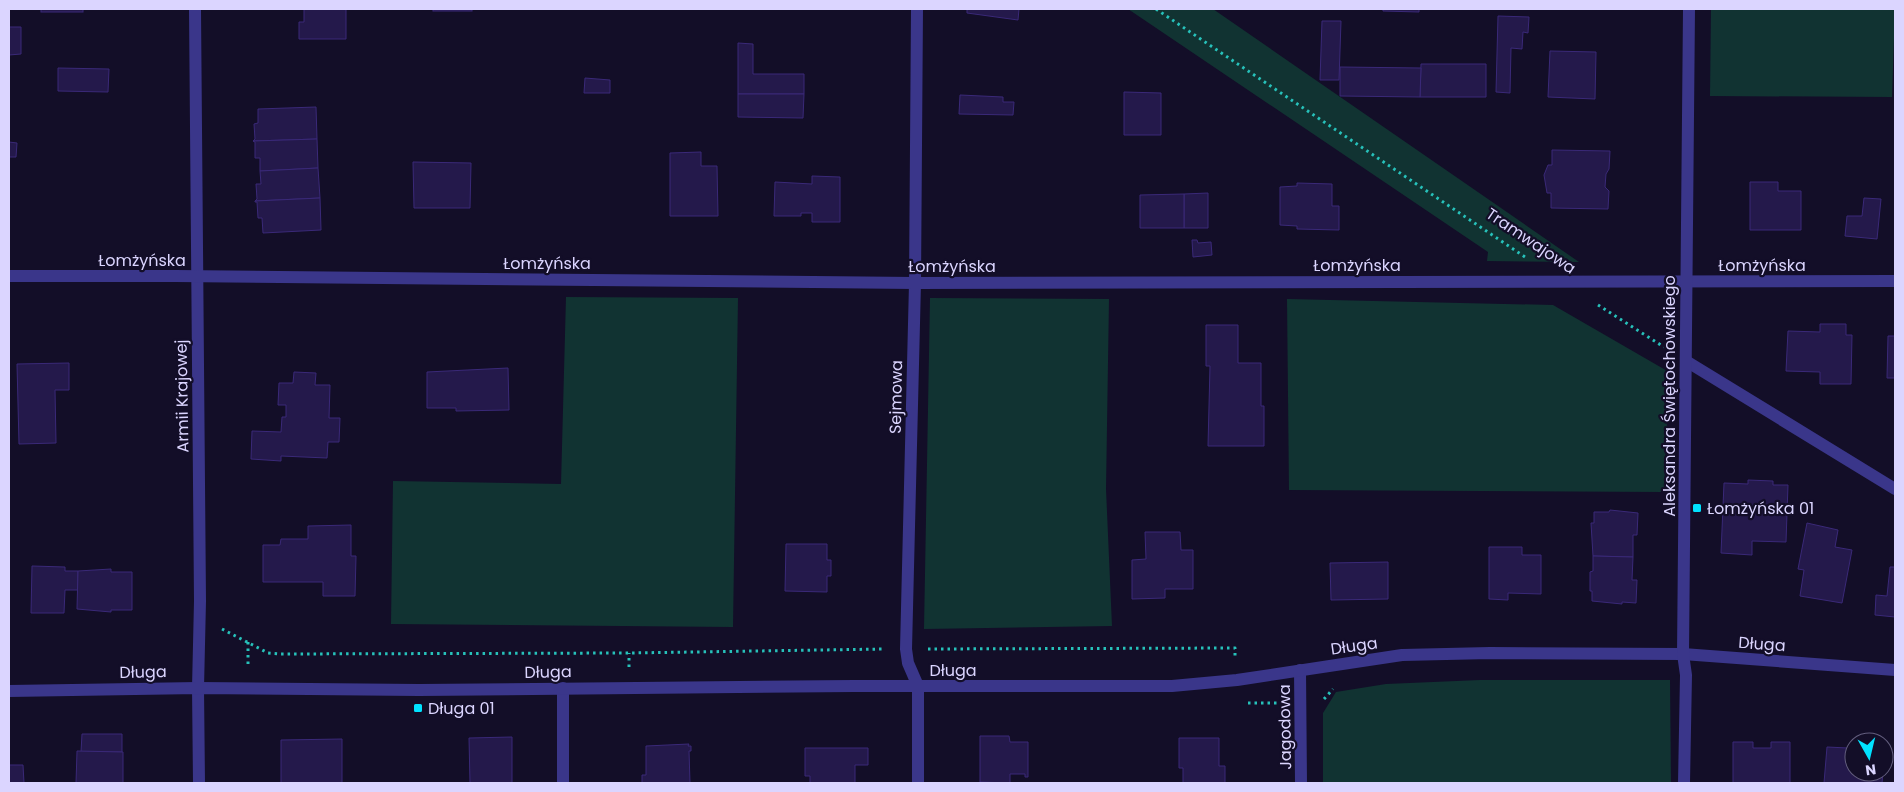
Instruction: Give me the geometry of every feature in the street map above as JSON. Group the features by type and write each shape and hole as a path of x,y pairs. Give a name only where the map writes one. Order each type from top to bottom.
{"street":[{"name":"Armii Krajowej","path":"195,9 200,602 198,688 199,783"},
{"name":"Sejmowa","path":"917,9 915,282 906,649 908,663 918,686 918,783"},
{"name":"Aleksandra Świętochowskiego","path":"1684,783 1686,675 1683,654 1690,9"},
{"name":"Łomżyńska","path":"9,276 915,282 1895,281"},
{"path":"1686,361 1895,490"},
{"name":"Długa","path":"9,691 198,688 420,690 1172,686 1237,680 1402,655 1490,654 1683,654 1895,670"},
{"name":"Jagodowa","path":"1300,670 1301,783"},
{"path":"563,688 564,783"}],"path":[{"name":"Tramwajowa","path":"1156,9 1560,281"},
{"path":"1594,302 1686,361"},
{"path":"216,626 268,653 281,654 1235,648 1236,666"},
{"path":"1321,703 1335,686"},
{"path":"1239,703 1287,704"}],"green space":[{"path":"1128,9 1213,9 1579,262 1487,261 1488,252"},
{"path":"1711,9 1895,9 1892,97 1710,96"},
{"path":"566,297 738,298 733,627 391,624 393,481 561,484"},
{"path":"930,298 1109,299 1106,489 1112,626 924,629"},
{"path":"1287,299 1553,305 1669,372 1664,492 1289,490"},
{"path":"1480,680 1670,680 1671,783 1323,783 1323,713 1336,692 1386,684"}],"building":[{"path":"41,9 83,9 83,12 41,12"},
{"path":"304,9 346,9 346,39 299,39 299,22 304,22"},
{"path":"433,9 472,9 472,11 433,11"},
{"path":"967,9 1019,9 1018,20 967,13"},
{"path":"1383,9 1419,9 1419,12 1383,11"},
{"path":"1498,16 1529,17 1528,33 1523,32 1522,49 1511,48 1510,93 1496,92"},
{"path":"1322,21 1341,21 1339,80 1320,80"},
{"path":"9,27 21,27 21,54 9,55"},
{"path":"738,43 753,44 753,74 804,74 804,94 738,94"},
{"path":"1550,51 1596,52 1595,99 1548,97"},
{"path":"1421,64 1486,64 1486,97 1420,97"},
{"path":"1340,67 1421,68 1420,97 1340,96"},
{"path":"58,68 109,69 108,92 58,91"},
{"path":"585,78 610,80 610,93 584,93"},
{"path":"1124,92 1161,93 1161,135 1124,135"},
{"path":"738,94 804,94 803,118 738,117"},
{"path":"960,95 1003,97 1003,102 1014,102 1013,115 959,114"},
{"path":"316,107 317,139 253,141 255,139 254,124 258,123 258,109"},
{"path":"317,139 318,168 260,171 260,158 255,158 255,142 253,141"},
{"path":"9,142 17,143 16,157 9,157"},
{"path":"1552,150 1610,151 1605,187 1609,191 1608,209 1551,208 1551,193 1547,193 1544,175 1548,165 1552,165"},
{"path":"701,152 701,166 717,166 718,216 670,216 670,153"},
{"path":"413,162 471,163 470,208 414,208"},
{"path":"318,168 320,198 255,201 257,199 256,184 261,184 260,171"},
{"path":"812,176 840,177 840,222 812,222 812,213 801,213 801,216 774,216 775,182 812,184"},
{"path":"1750,182 1778,182 1778,191 1801,191 1801,230 1750,230"},
{"path":"1297,183 1332,184 1332,206 1339,206 1339,230 1297,229 1297,226 1280,225 1280,187 1297,186"},
{"path":"1208,193 1208,228 1184,228 1184,194"},
{"path":"1184,194 1184,228 1140,228 1140,195"},
{"path":"320,198 321,230 263,233 262,218 258,218 257,202 255,201"},
{"path":"1864,198 1881,199 1877,239 1845,236 1847,216 1862,216"},
{"path":"1192,240 1197,240 1198,243 1211,242 1212,255 1193,257"},
{"path":"1820,324 1846,324 1846,335 1852,335 1851,384 1820,384 1820,372 1786,371 1788,331 1820,332"},
{"path":"1206,325 1238,325 1238,363 1261,363 1261,406 1264,406 1264,446 1208,446 1210,366 1206,366"},
{"path":"1888,336 1895,336 1895,378 1887,378"},
{"path":"69,363 69,390 55,390 56,443 19,444 17,364"},
{"path":"508,368 509,410 456,411 456,408 427,408 427,372"},
{"path":"294,372 316,373 315,385 330,385 329,418 340,418 339,442 328,442 327,458 281,456 281,461 251,459 252,431 281,432 282,417 286,417 286,405 278,405 279,383 293,383"},
{"path":"1748,480 1773,481 1773,485 1788,485 1786,542 1752,541 1752,555 1721,553 1724,483 1748,484"},
{"path":"1610,510 1638,513 1637,535 1633,535 1633,557 1593,556 1591,523 1594,523 1594,512 1609,512"},
{"path":"1807,523 1838,530 1835,547 1852,550 1842,603 1800,596 1804,570 1798,569"},
{"path":"351,525 351,556 356,556 355,596 323,596 323,582 263,582 263,545 280,545 281,539 308,539 308,526"},
{"path":"1145,532 1180,532 1181,550 1193,550 1193,589 1165,589 1165,598 1132,599 1132,560 1146,559"},
{"path":"786,544 827,544 827,560 831,560 831,576 827,576 827,592 785,591"},
{"path":"1489,547 1522,547 1522,555 1541,555 1541,594 1508,593 1508,600 1489,599"},
{"path":"1593,556 1633,557 1632,580 1637,580 1636,603 1622,602 1622,604 1592,601 1590,572 1593,571"},
{"path":"1388,562 1388,599 1331,600 1330,563"},
{"path":"32,566 65,567 65,571 78,571 78,590 65,590 64,613 31,613"},
{"path":"1890,567 1895,567 1895,617 1875,615 1876,595 1887,596"},
{"path":"111,569 111,572 132,572 132,610 111,610 111,612 77,609 78,571"},
{"path":"82,734 122,734 122,752 81,752"},
{"path":"980,736 1009,736 1010,742 1028,742 1028,777 1025,777 1025,774 1010,774 1010,783 980,782"},
{"path":"512,737 512,783 470,783 469,738"},
{"path":"1179,738 1219,738 1219,766 1225,766 1225,783 1183,783 1183,768 1179,768"},
{"path":"342,739 342,783 281,783 281,740"},
{"path":"1733,742 1753,742 1753,748 1771,748 1771,742 1790,742 1790,783 1733,783"},
{"path":"689,744 688,746 691,746 691,751 689,751 690,783 642,783 642,775 646,775 646,746"},
{"path":"1827,747 1844,748 1844,782 1882,782 1882,783 1824,783"},
{"path":"805,748 868,748 868,765 855,765 855,783 810,783 810,776 805,776"},
{"path":"77,751 123,752 123,783 76,783"},
{"path":"9,765 23,765 24,783 9,783"}],"place":[{"name":"Łomżyńska 01","path":"1697,508"},
{"name":"Długa 01","path":"418,708"}]}
